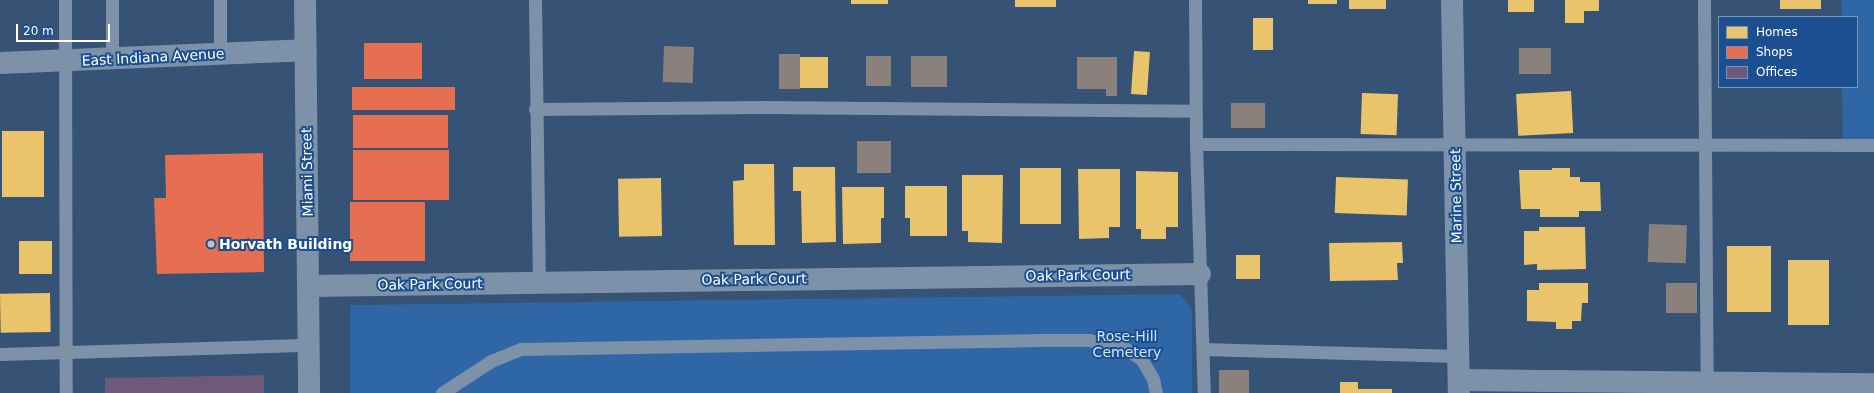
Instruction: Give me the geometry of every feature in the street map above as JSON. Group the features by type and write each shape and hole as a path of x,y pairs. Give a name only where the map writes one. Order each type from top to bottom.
{"street":[{"name":"Miami Street","path":"305,0 309,393"},
{"name":"Marine Street","path":"1452,0 1459,386"},
{"name":"East Indiana Avenue","path":"0,63 306,50"},
{"name":"Oak Park Court","path":"308,286 1200,274"},
{"path":"1459,386 1708,388 1874,384"}],"lane":[{"path":"65,0 66,393"},
{"path":"112,0 112,59"},
{"path":"220,0 220,54"},
{"path":"535,0 535,109 539,282"},
{"path":"1195,0 1195,111 1204,349 1204,393"},
{"path":"1704,0 1708,388"},
{"path":"535,109 662,110 763,106 1195,111"},
{"path":"1196,144 1874,145"},
{"path":"442,393 491,361 520,349 1041,340 1089,340 1125,348 1142,360 1153,380 1156,393"},
{"path":"0,354 308,345"},
{"path":"1204,349 1458,356"}],"green space":[{"path":"1841,0 1874,0 1874,144 1843,145 1842,88 1858,88 1858,16 1842,16"},
{"name":"Rose-Hill Cemetery","path":"1180,294 1192,309 1192,393 350,393 350,305"}],"building: Homes":[{"path":"851,0 888,0 888,4 851,4"},
{"path":"1015,0 1056,0 1056,7 1015,7"},
{"path":"1308,0 1337,0 1337,4 1308,4"},
{"path":"1349,0 1386,0 1386,9 1349,9"},
{"path":"1508,0 1534,0 1534,12 1508,12"},
{"path":"1565,0 1599,0 1599,11 1584,11 1584,23 1565,23"},
{"path":"1780,0 1821,0 1821,9 1780,9"},
{"path":"1253,18 1273,18 1273,50 1253,50"},
{"path":"1134,51 1150,52 1147,95 1131,94"},
{"path":"800,57 828,57 828,88 800,88"},
{"path":"1571,91 1573,133 1518,136 1516,94"},
{"path":"1362,93 1398,94 1397,135 1361,134"},
{"path":"2,131 44,131 44,197 2,197"},
{"path":"744,164 774,164 775,245 734,245 733,181 744,180"},
{"path":"793,167 835,167 836,242 802,243 801,191 793,191"},
{"path":"1020,168 1061,168 1061,224 1020,224"},
{"path":"1552,168 1570,168 1570,177 1580,177 1580,182 1600,182 1601,211 1579,211 1579,217 1540,217 1540,209 1521,209 1519,170 1552,170"},
{"path":"1078,169 1120,169 1120,227 1109,227 1109,238 1079,239"},
{"path":"1136,171 1178,172 1178,227 1166,227 1166,239 1141,239 1141,229 1136,229"},
{"path":"962,175 1003,175 1002,243 968,242 968,231 962,231"},
{"path":"1336,177 1408,180 1407,215 1335,213"},
{"path":"661,178 662,236 619,237 618,179"},
{"path":"905,186 947,186 947,236 910,236 910,218 905,218"},
{"path":"842,187 884,187 884,218 881,218 881,243 843,244"},
{"path":"1539,227 1585,227 1586,269 1537,270 1537,264 1524,265 1524,231 1539,231"},
{"path":"19,241 52,241 52,274 19,274"},
{"path":"1402,242 1403,263 1397,263 1398,280 1330,281 1329,243"},
{"path":"1727,246 1771,246 1771,312 1727,312"},
{"path":"1236,255 1260,255 1260,279 1236,279"},
{"path":"1788,260 1829,260 1829,325 1788,325"},
{"path":"1539,283 1588,283 1588,303 1582,303 1581,321 1572,321 1572,329 1556,329 1556,322 1527,321 1527,290 1539,290"},
{"path":"50,293 51,332 1,333 0,294"},
{"path":"1340,382 1358,382 1358,389 1392,389 1392,393 1340,393"}],"building: Shops":[{"path":"364,43 422,43 422,79 364,79"},
{"path":"352,87 455,87 455,110 352,110"},
{"path":"353,115 448,115 448,148 353,148"},
{"path":"353,150 449,150 449,200 353,200"},
{"path":"263,153 264,272 157,274 154,198 166,198 165,155"},
{"path":"350,202 425,202 425,261 350,261"}],"building: Offices":[{"path":"264,375 264,393 105,393 105,378"}],"building: Industry":[{"path":"664,46 694,47 693,83 663,82"},
{"path":"1519,48 1551,48 1551,74 1519,74"},
{"path":"779,54 800,54 800,89 779,89"},
{"path":"866,56 891,56 891,86 866,86"},
{"path":"911,56 947,56 947,87 911,87"},
{"path":"1077,57 1117,57 1117,96 1106,96 1106,89 1077,89"},
{"path":"1231,103 1265,103 1265,128 1231,128"},
{"path":"857,141 891,141 891,173 857,173"},
{"path":"1649,224 1687,225 1686,263 1648,262"},
{"path":"1666,283 1697,283 1697,313 1666,313"},
{"path":"1219,370 1249,370 1249,393 1219,393"}],"place":[{"name":"Horvath Building","path":"211,244"}]}
